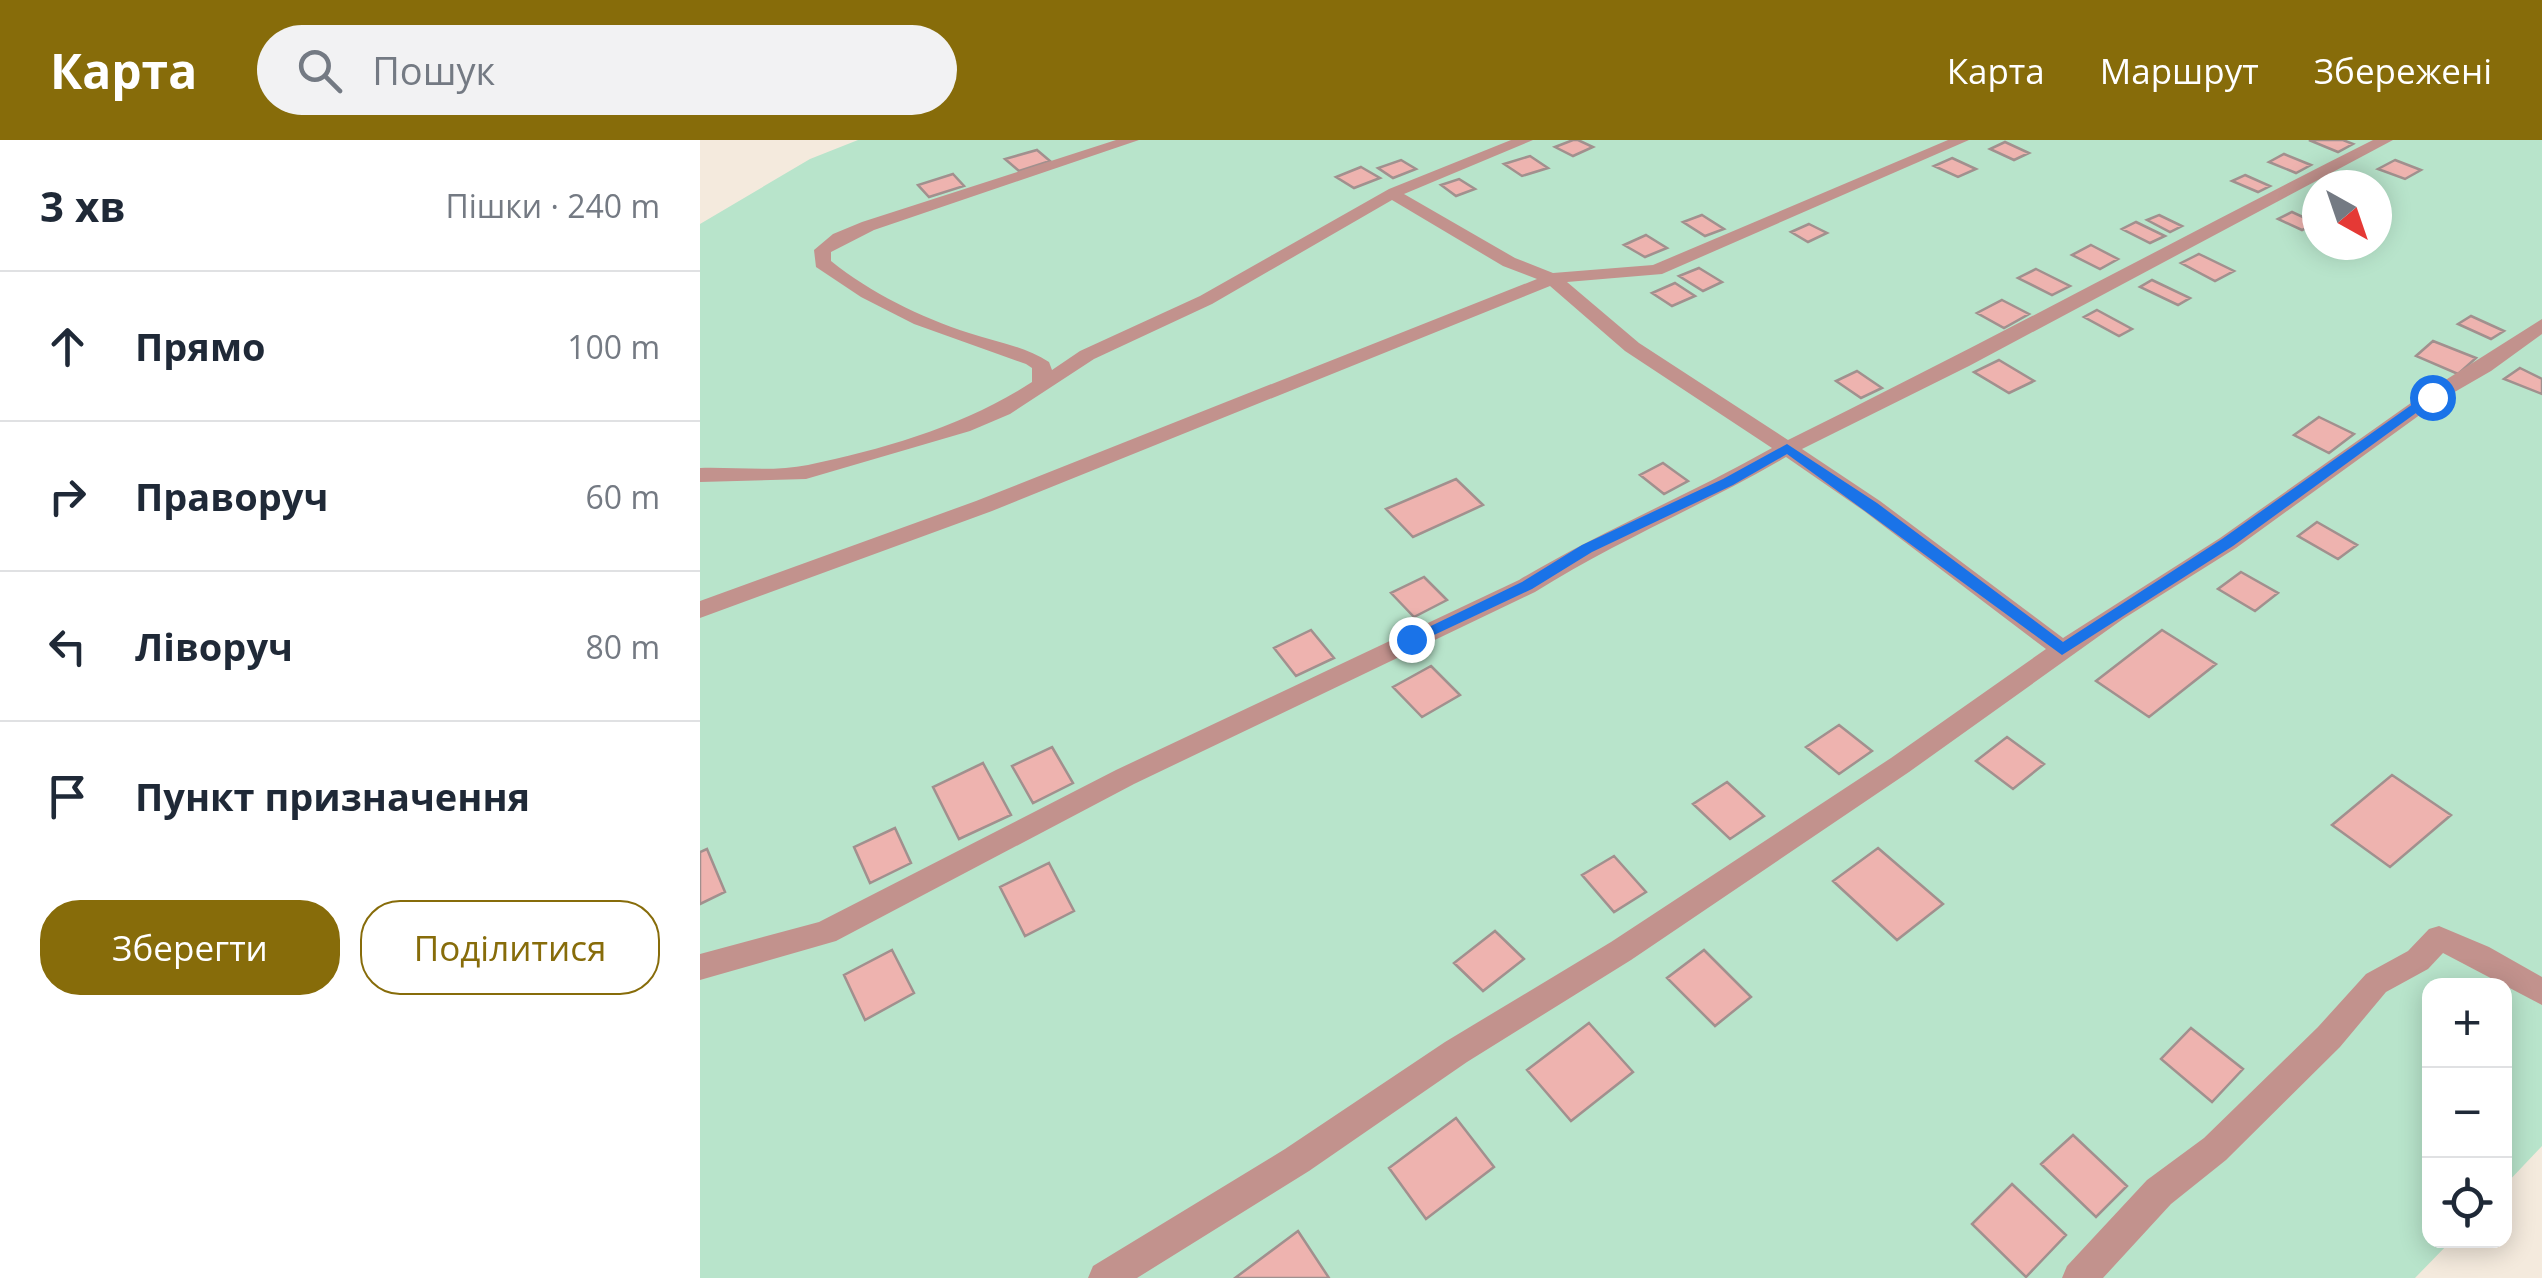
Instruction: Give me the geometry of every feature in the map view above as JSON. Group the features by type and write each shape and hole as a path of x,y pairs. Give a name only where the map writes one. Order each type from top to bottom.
{"street":[{"path":"1042,382 1042,366 1030,357 953,334 838,277 822,263 823,250 839,238 868,226 1131,140"},
{"path":"702,475 806,472 962,427 1003,410 1042,382 1133,331 1206,300 1395,192 1525,140"},
{"path":"700,610 984,506 1210,412 1528,291 1551,278 1656,270 1960,140"},
{"path":"700,967 826,932 1126,778 1527,586 1587,549 1728,482 2385,140"},
{"path":"1395,192 1400,200 1430,220 1510,262 1551,278 1632,346 1842,484 2062,649"},
{"path":"1105,1278 1297,1160 1456,1052 1621,951 1900,766 2062,649 2228,542 2432,397 2484,367 2542,325"},
{"path":"2078,1278 2159,1192 2215,1149 2329,1037 2376,983 2418,960 2439,938 2542,992"}],"green space":[{"path":"858,140 2542,140 2542,1146 2512,1178 2512,978 2422,978 2422,1248 2444,1248 2415,1278 700,1278 700,224 810,159"}],"building":[{"path":"1573,140 1593,147 1573,156 1555,147"},
{"path":"2309,140 2343,140 2353,144 2338,152"},
{"path":"2005,142 2029,153 2014,160 1990,149"},
{"path":"1037,150 1050,161 1019,171 1005,159"},
{"path":"2284,154 2311,165 2296,173 2269,162"},
{"path":"1530,156 1548,168 1522,176 1504,164"},
{"path":"1952,158 1976,169 1958,177 1934,166"},
{"path":"1401,160 1416,169 1393,178 1378,168"},
{"path":"2395,160 2421,170 2405,179 2392,174 2392,170 2378,169"},
{"path":"1361,167 1380,178 1354,188 1336,177"},
{"path":"953,174 964,186 929,197 918,185"},
{"path":"2245,175 2270,186 2258,192 2232,181"},
{"path":"1459,179 1475,189 1456,196 1441,185"},
{"path":"2292,212 2302,217 2302,230 2278,219"},
{"path":"1702,215 1724,229 1705,236 1683,222"},
{"path":"2159,215 2182,226 2170,232 2147,220"},
{"path":"2136,222 2165,236 2150,243 2122,229"},
{"path":"1809,224 1827,233 1808,242 1791,232"},
{"path":"1646,235 1667,248 1645,257 1624,245"},
{"path":"2091,245 2118,259 2100,269 2072,255"},
{"path":"2199,254 2234,271 2215,281 2181,263"},
{"path":"1699,268 1722,282 1703,291 1679,276"},
{"path":"2036,269 2070,286 2052,295 2018,278"},
{"path":"2152,280 2190,298 2178,305 2140,287"},
{"path":"1675,283 1695,296 1672,306 1652,293"},
{"path":"2002,300 2029,314 2004,328 1977,313"},
{"path":"2097,310 2132,329 2119,336 2084,317"},
{"path":"2471,316 2504,331 2491,339 2458,324"},
{"path":"2433,341 2476,358 2458,374 2416,356"},
{"path":"1999,360 2034,381 2009,393 1974,372"},
{"path":"2520,368 2542,379 2542,394 2504,379"},
{"path":"1857,371 1882,388 1861,398 1836,381"},
{"path":"2319,417 2354,434 2329,453 2294,435"},
{"path":"1663,463 1688,481 1664,494 1640,475"},
{"path":"1456,479 1483,505 1413,537 1386,509"},
{"path":"2317,522 2357,545 2338,559 2298,536"},
{"path":"2241,572 2278,593 2255,611 2218,589"},
{"path":"1424,577 1447,600 1414,617 1391,593"},
{"path":"1311,630 1334,658 1296,676 1274,648"},
{"path":"2162,630 2216,664 2149,717 2096,681"},
{"path":"1431,666 1460,695 1422,717 1393,687"},
{"path":"1839,725 1872,751 1839,774 1806,747"},
{"path":"2007,737 2044,764 2013,789 1976,761"},
{"path":"1052,747 1073,783 1033,803 1012,766"},
{"path":"983,763 1011,815 959,839 933,787"},
{"path":"2392,775 2451,815 2390,867 2332,825"},
{"path":"1727,782 1764,816 1730,839 1693,804"},
{"path":"895,828 911,863 870,883 854,847"},
{"path":"1878,848 1943,904 1897,940 1833,881"},
{"path":"707,849 725,892 700,904 700,852"},
{"path":"1614,856 1646,892 1614,912 1582,875"},
{"path":"1049,863 1074,911 1025,936 1000,887"},
{"path":"1495,931 1524,959 1483,991 1454,963"},
{"path":"892,950 914,993 865,1020 844,975"},
{"path":"1704,950 1751,997 1715,1026 1667,978"},
{"path":"1589,1023 1633,1072 1571,1121 1527,1070"},
{"path":"2191,1028 2243,1069 2212,1102 2161,1059"},
{"path":"1456,1118 1494,1167 1426,1219 1389,1168"},
{"path":"2073,1135 2127,1186 2096,1217 2041,1164"},
{"path":"2012,1184 2066,1235 2026,1277 1972,1224"},
{"path":"1298,1231 1329,1278 1235,1278"}],"route":[{"path":"1411,639 1527,586 1587,549 1728,482 1787,448 1826,472 2062,649 2228,542 2432,397"}]}
